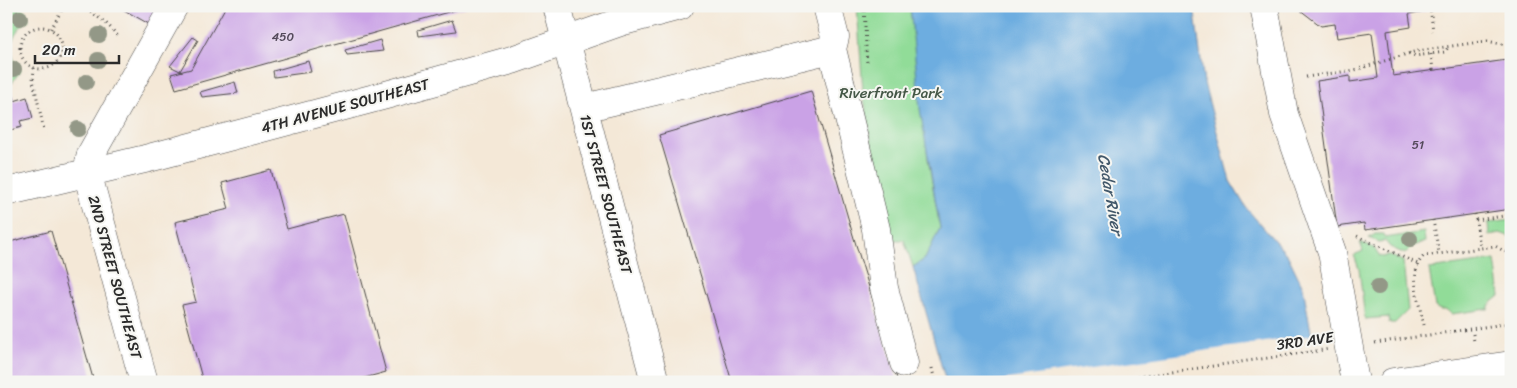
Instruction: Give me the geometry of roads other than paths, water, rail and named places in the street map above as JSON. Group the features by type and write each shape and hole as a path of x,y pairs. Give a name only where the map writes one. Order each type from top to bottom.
{"street":[{"path":"87,172 92,154 174,6"},
{"name":"1ST STREET SOUTHEAST","path":"557,6 655,382"},
{"name":"4TH AVENUE SOUTHEAST","path":"6,192 386,96 512,60 620,22 680,6"},
{"path":"584,108 825,51 835,36 827,6"},
{"path":"1264,6 1284,114 1332,252 1340,348 1355,382"},
{"path":"825,51 876,229 884,288 904,363"},
{"name":"2ND STREET SOUTHEAST","path":"87,172 144,382"},
{"path":"1393,382 1511,365"}],"water":[{"name":"Cedar River","path":"910,6 1194,6 1204,83 1230,181 1247,209 1288,256 1303,287 1320,382 946,382 913,267 925,259 940,228 920,109"}],"park label":[{"name":"Riverfront Park","path":"891,93"}]}
